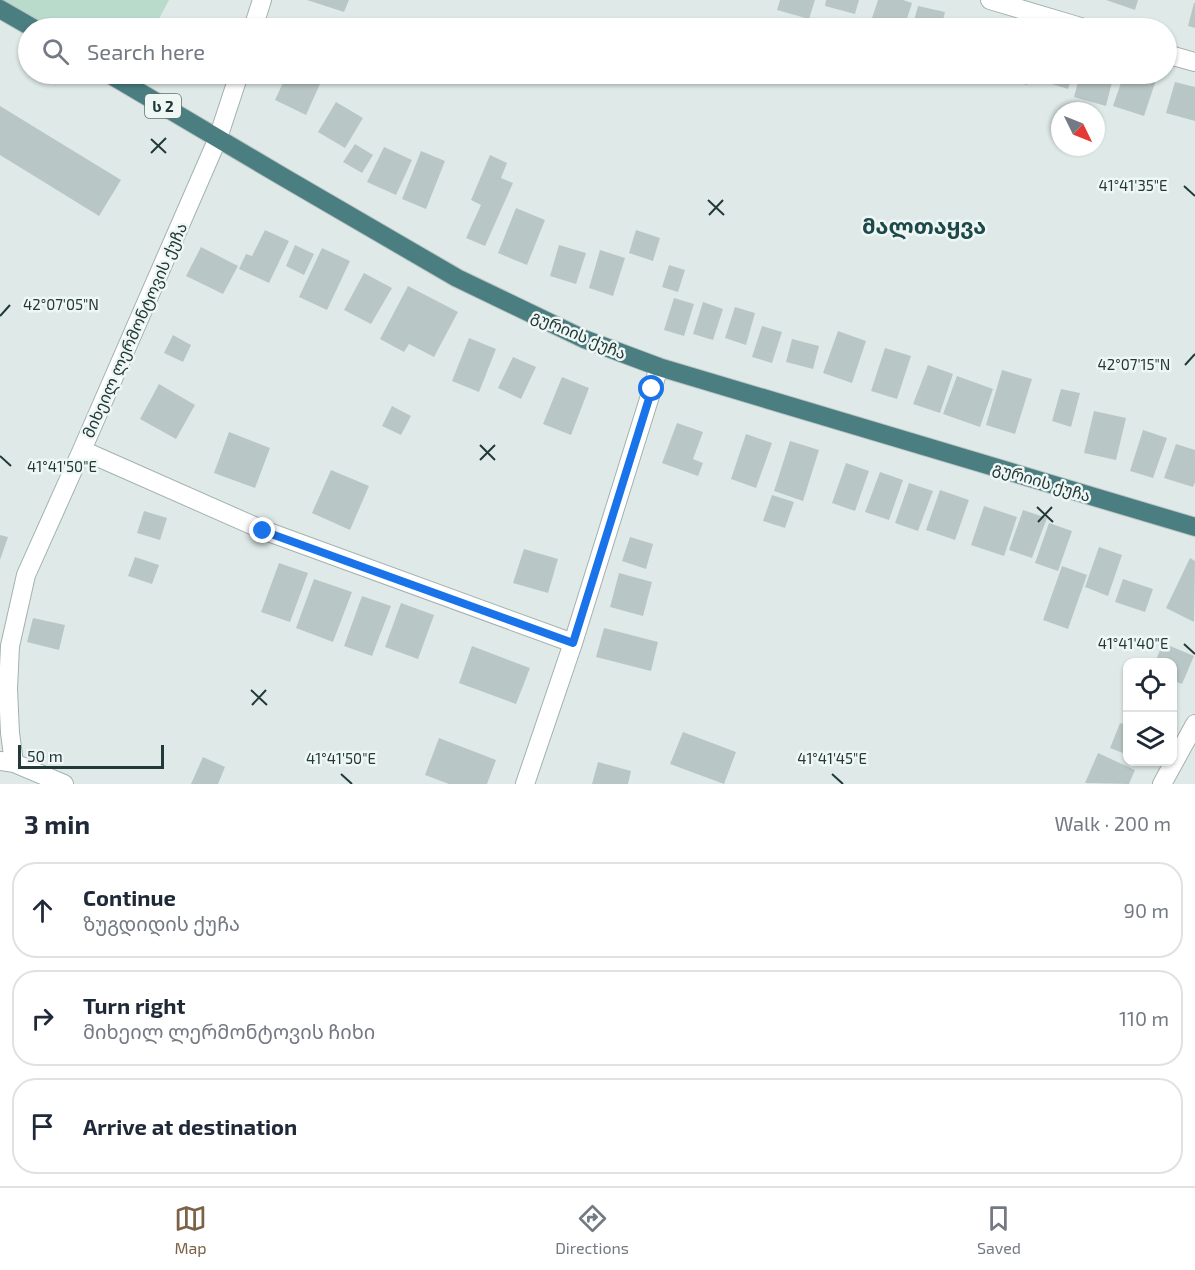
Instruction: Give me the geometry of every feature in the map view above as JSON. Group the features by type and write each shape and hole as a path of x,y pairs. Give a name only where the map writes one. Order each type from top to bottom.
{"highway":[{"path":"0,9 18,19"},
{"name":"გურიის ქუჩა","path":"126,84 457,278 584,339 659,367 1195,527"}],"street":[{"path":"256,18 262,0"},
{"path":"990,0 1050,18"},
{"path":"1177,57 1195,62"},
{"name":"მიხეილ ლერმონტოვის ქუჩა","path":"7,762 10,733 8,689 10,646 26,575 218,138 236,84"},
{"path":"525,784 573,643 659,367"},
{"path":"82,450 263,531 573,643"},
{"path":"1162,784 1195,724"},
{"path":"7,762 64,784"}],"green space":[{"path":"0,0 169,0 159,18 18,19 0,9"}],"building":[{"path":"307,0 349,0 344,12"},
{"path":"780,0 815,0 809,18 777,10"},
{"path":"826,0 859,0 855,14 825,6"},
{"path":"878,0 903,0 912,3 907,18 872,18"},
{"path":"1106,0 1138,0 1135,10"},
{"path":"1195,3 1195,28 1188,26"},
{"path":"918,6 945,12 944,18 915,18"},
{"path":"1177,82 1195,87 1195,121 1166,113 1174,84"},
{"path":"282,84 320,84 306,115 275,100"},
{"path":"1052,84 1070,84 1068,89"},
{"path":"1077,84 1112,84 1106,106 1105,102 1092,102 1074,97"},
{"path":"1121,84 1155,84 1144,116 1113,106"},
{"path":"336,102 363,118 345,148 318,132"},
{"path":"0,106 121,180 99,216 0,155"},
{"path":"355,144 373,155 362,173 343,162"},
{"path":"384,147 412,160 396,195 367,182"},
{"path":"421,151 445,161 426,209 402,199"},
{"path":"490,155 507,163 501,178 513,183 485,246 466,238 481,205 471,200"},
{"path":"516,208 545,220 527,265 498,253"},
{"path":"265,230 289,241 269,283 239,269 246,254 252,256"},
{"path":"636,230 660,238 653,261 629,253"},
{"path":"295,245 314,254 304,275 286,266"},
{"path":"559,245 586,253 576,284 550,276"},
{"path":"201,247 238,266 223,294 186,276"},
{"path":"322,248 350,261 327,310 299,297"},
{"path":"600,250 625,258 613,296 589,288"},
{"path":"669,265 685,270 678,292 662,287"},
{"path":"364,273 392,288 371,324 344,310"},
{"path":"408,286 458,312 434,357 409,344 404,352 380,339"},
{"path":"674,298 694,304 684,336 664,330"},
{"path":"703,302 723,309 713,340 693,334"},
{"path":"735,307 755,313 746,345 725,338"},
{"path":"762,326 782,332 772,363 752,357"},
{"path":"838,331 866,341 852,383 823,373"},
{"path":"173,335 191,345 183,362 164,353"},
{"path":"469,338 496,349 479,392 452,381"},
{"path":"792,339 819,346 813,369 786,362"},
{"path":"885,348 911,356 897,399 871,391"},
{"path":"513,357 536,367 521,399 498,388"},
{"path":"928,365 953,374 940,413 913,404"},
{"path":"1002,370 1032,379 1015,434 986,425"},
{"path":"957,376 993,389 980,427 943,414"},
{"path":"562,377 589,388 571,435 543,424"},
{"path":"159,384 195,405 176,439 140,419"},
{"path":"1061,389 1080,393 1071,427 1052,421"},
{"path":"392,406 411,416 401,435 382,426"},
{"path":"1094,411 1126,418 1116,460 1084,453"},
{"path":"677,423 703,432 693,459 703,463 698,476 662,463"},
{"path":"1143,430 1167,438 1153,478 1130,471"},
{"path":"229,432 270,448 255,488 214,473"},
{"path":"746,434 772,443 756,488 731,479"},
{"path":"790,441 819,450 803,501 774,491"},
{"path":"1176,444 1195,450 1193,487 1164,478"},
{"path":"846,463 869,471 855,511 832,503"},
{"path":"331,470 369,486 350,530 312,513"},
{"path":"880,472 903,480 889,520 865,512"},
{"path":"909,483 933,491 918,531 895,523"},
{"path":"940,490 969,500 955,540 926,530"},
{"path":"772,495 794,502 785,528 763,521"},
{"path":"984,506 1017,517 1004,556 971,545"},
{"path":"1023,510 1047,518 1032,558 1009,550"},
{"path":"144,511 167,518 160,540 137,533"},
{"path":"1049,523 1072,531 1058,571 1035,563"},
{"path":"0,535 8,537 0,560"},
{"path":"630,537 653,544 646,569 622,561"},
{"path":"1099,547 1122,555 1108,596 1085,587"},
{"path":"524,549 558,559 548,593 513,583"},
{"path":"135,557 159,565 152,584 128,576"},
{"path":"1190,558 1195,561 1194,622 1166,608"},
{"path":"279,563 308,573 290,622 261,612"},
{"path":"1062,566 1087,575 1068,629 1043,620"},
{"path":"619,573 652,582 643,616 610,607"},
{"path":"314,579 352,592 333,642 296,628"},
{"path":"1123,579 1153,589 1145,612 1115,602"},
{"path":"362,596 391,606 372,656 344,646"},
{"path":"401,603 434,615 418,659 385,647"},
{"path":"33,618 65,625 59,650 27,642"},
{"path":"604,628 658,642 651,671 596,657"},
{"path":"1163,643 1194,656 1182,684 1177,682 1177,658 1157,658"},
{"path":"472,646 530,668 516,704 459,683"},
{"path":"1120,723 1123,724 1123,753 1110,748"},
{"path":"683,732 736,752 724,784 670,764"},
{"path":"439,738 496,760 487,784 449,784 425,775"},
{"path":"1098,753 1135,770 1129,784 1085,783"},
{"path":"203,757 225,767 218,784 191,784"},
{"path":"598,762 631,771 628,784 592,784"}],"district":[{"name":"მალთაყვა","path":"924,225"}],"route":[{"path":"263,531 573,643 652,389"}]}
